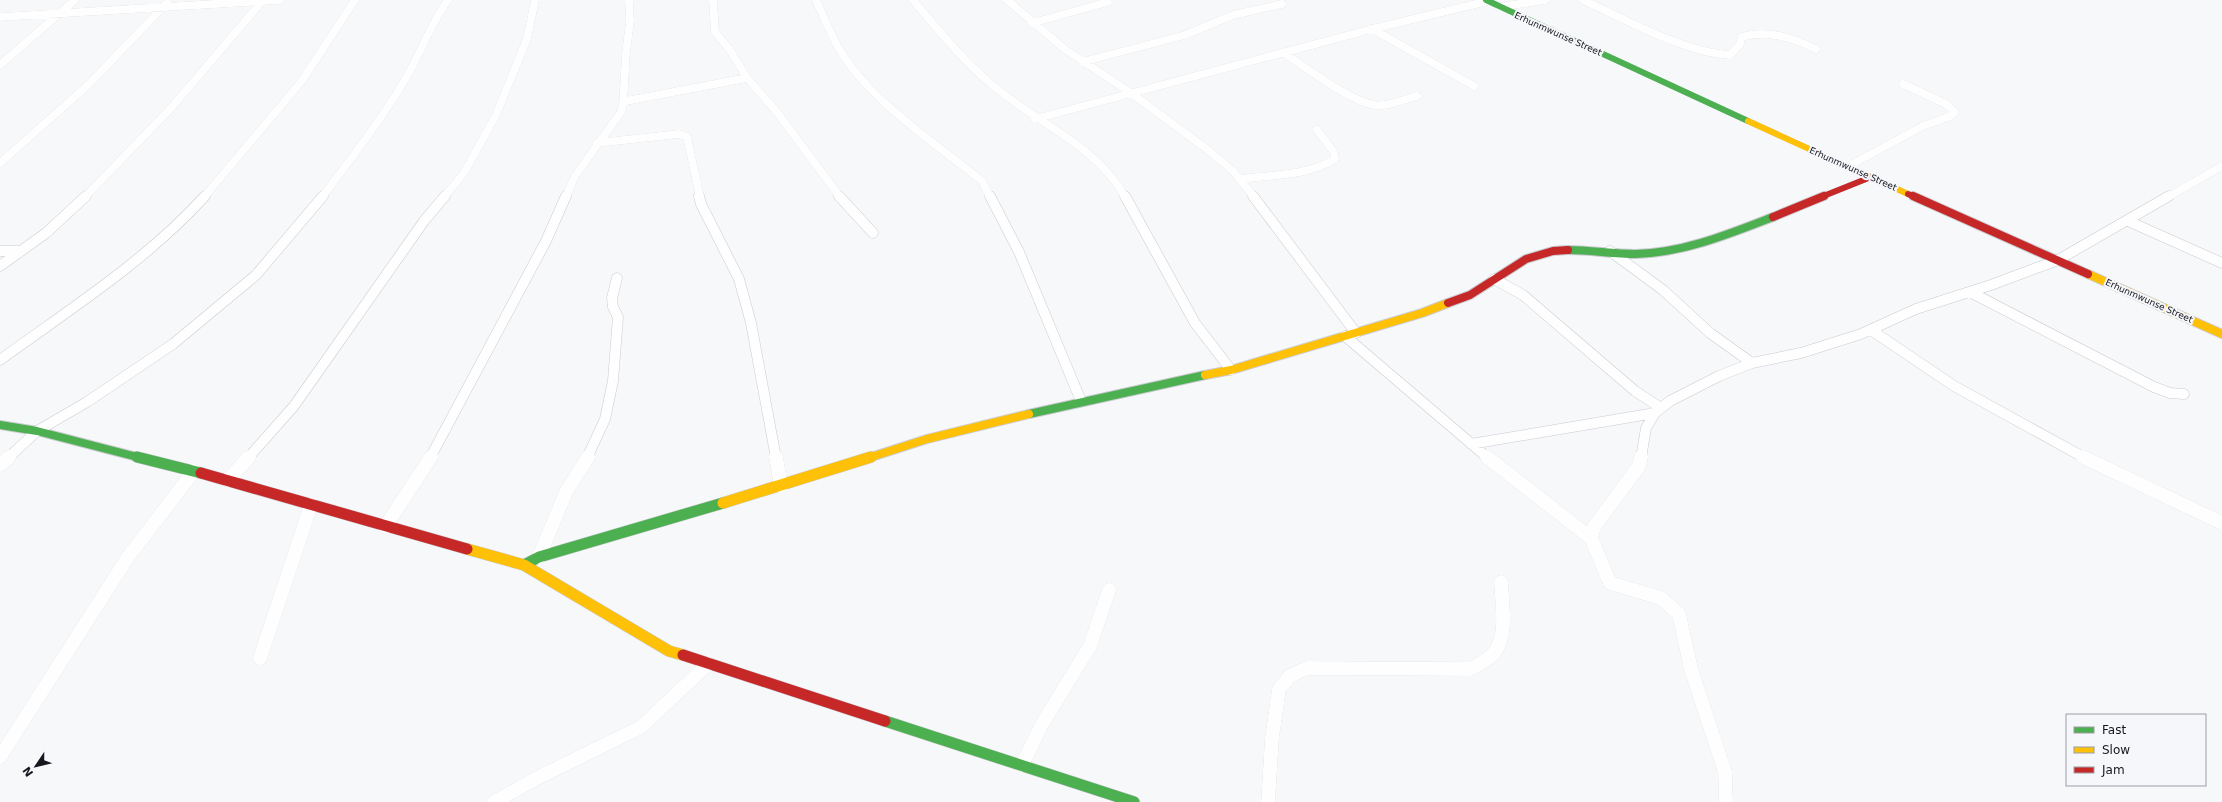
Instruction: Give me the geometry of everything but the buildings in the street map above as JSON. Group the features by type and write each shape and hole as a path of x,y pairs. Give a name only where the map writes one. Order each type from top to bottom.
{"street":[{"path":"0,64 75,0"},
{"path":"0,17 167,3 280,0"},
{"path":"0,360 110,281 186,217 230,168 300,82 355,0"},
{"path":"0,465 37,431 87,402 173,344 256,275 313,209 368,137 404,82 436,16 448,0"},
{"path":"228,480 294,406 424,221 464,173 496,114 527,39 535,0"},
{"path":"385,527 429,460 486,357 546,241 575,176 597,143 621,112 626,101 626,53 632,16 629,0"},
{"path":"712,0 715,32 730,50 747,78 776,111 845,204 874,233"},
{"path":"816,0 841,52 863,81 889,106 982,181 1019,252 1081,401"},
{"path":"913,0 970,64 995,88 1073,144 1110,173 1123,193 1195,323 1231,370"},
{"path":"1007,0 1032,23 1082,62 1131,93 1208,150 1240,178 1350,334 1471,444 1591,538 1610,583 1661,598 1678,614 1691,669 1725,772 1726,802"},
{"path":"1500,7 1545,0"},
{"path":"1583,0 1689,46 1719,56 1730,55 1740,44 1742,37 1746,35 1778,36 1816,49"},
{"path":"0,266 45,235 145,137 213,62 262,1"},
{"path":"1035,118 1372,29 1487,1"},
{"name":"Erhunmwunse Street","path":"1487,1 1847,167 2222,334"},
{"path":"1032,23 1108,2"},
{"path":"0,163 86,86 167,3"},
{"path":"1082,62 1185,35 1233,15 1282,4"},
{"path":"1372,29 1474,86"},
{"path":"1284,53 1373,105 1382,105 1417,96"},
{"path":"626,101 747,78"},
{"path":"1847,167 1924,126 1951,116 1955,112 1946,104 1903,84"},
{"path":"1240,178 1306,170 1329,164 1335,159 1334,152 1317,130"},
{"path":"597,143 679,134 687,137 701,204 739,279 751,323 781,486"},
{"path":"1591,538 1594,527 1639,466 1646,428 1658,410 1670,400 1719,376 1752,363 1801,353 1870,330 1916,309 1970,292 2058,260 2222,166"},
{"path":"524,565 539,557 781,486 927,439 1081,401 1231,370 1422,313 1470,295 1494,278 1526,260 1554,251 1586,249 1635,254 1678,249 1710,240 1810,203 1871,177"},
{"path":"2128,221 2222,263"},
{"path":"0,251 21,251"},
{"path":"1610,252 1663,290 1710,332 1752,363"},
{"path":"539,557 566,492 591,452 605,419 613,381 618,317 612,309 611,301 617,278"},
{"path":"1494,278 1523,295 1658,410"},
{"path":"1970,292 2154,387 2170,393 2184,394"},
{"path":"1870,330 1904,355 2005,415 2121,476 2222,523"},
{"path":"1471,444 1658,410"},
{"path":"0,425 37,431 228,480 385,527 524,565 669,651 1134,802"},
{"path":"0,757 128,557 194,471"},
{"path":"260,658 311,505"},
{"path":"1268,802 1272,738 1279,689 1290,676 1307,668 1470,669 1484,662 1495,652 1501,636 1501,582"},
{"path":"1022,765 1042,724 1090,646 1109,590"},
{"path":"494,802 539,777 641,727 708,664"}],"traffic: fast":[{"path":"1486,0 1748,121"},
{"path":"1568,250 1635,254 1653,253 1706,242 1773,217"},
{"path":"1029,414 1205,375"},
{"path":"0,425 37,431 201,473"},
{"path":"524,565 539,557 723,503"},
{"path":"885,721 1134,802"}],"traffic: slow":[{"path":"1748,121 1908,194"},
{"path":"2088,274 2222,334"},
{"path":"1205,375 1231,370 1422,313 1448,303"},
{"path":"723,503 927,439 1029,414"},
{"path":"467,549 524,565 669,651 683,655"}],"traffic: jam":[{"path":"1773,217 1871,177"},
{"path":"1908,194 2088,274"},
{"path":"1448,303 1470,295 1526,259 1553,251 1568,250"},
{"path":"201,473 467,549"},
{"path":"683,655 885,721"}]}
